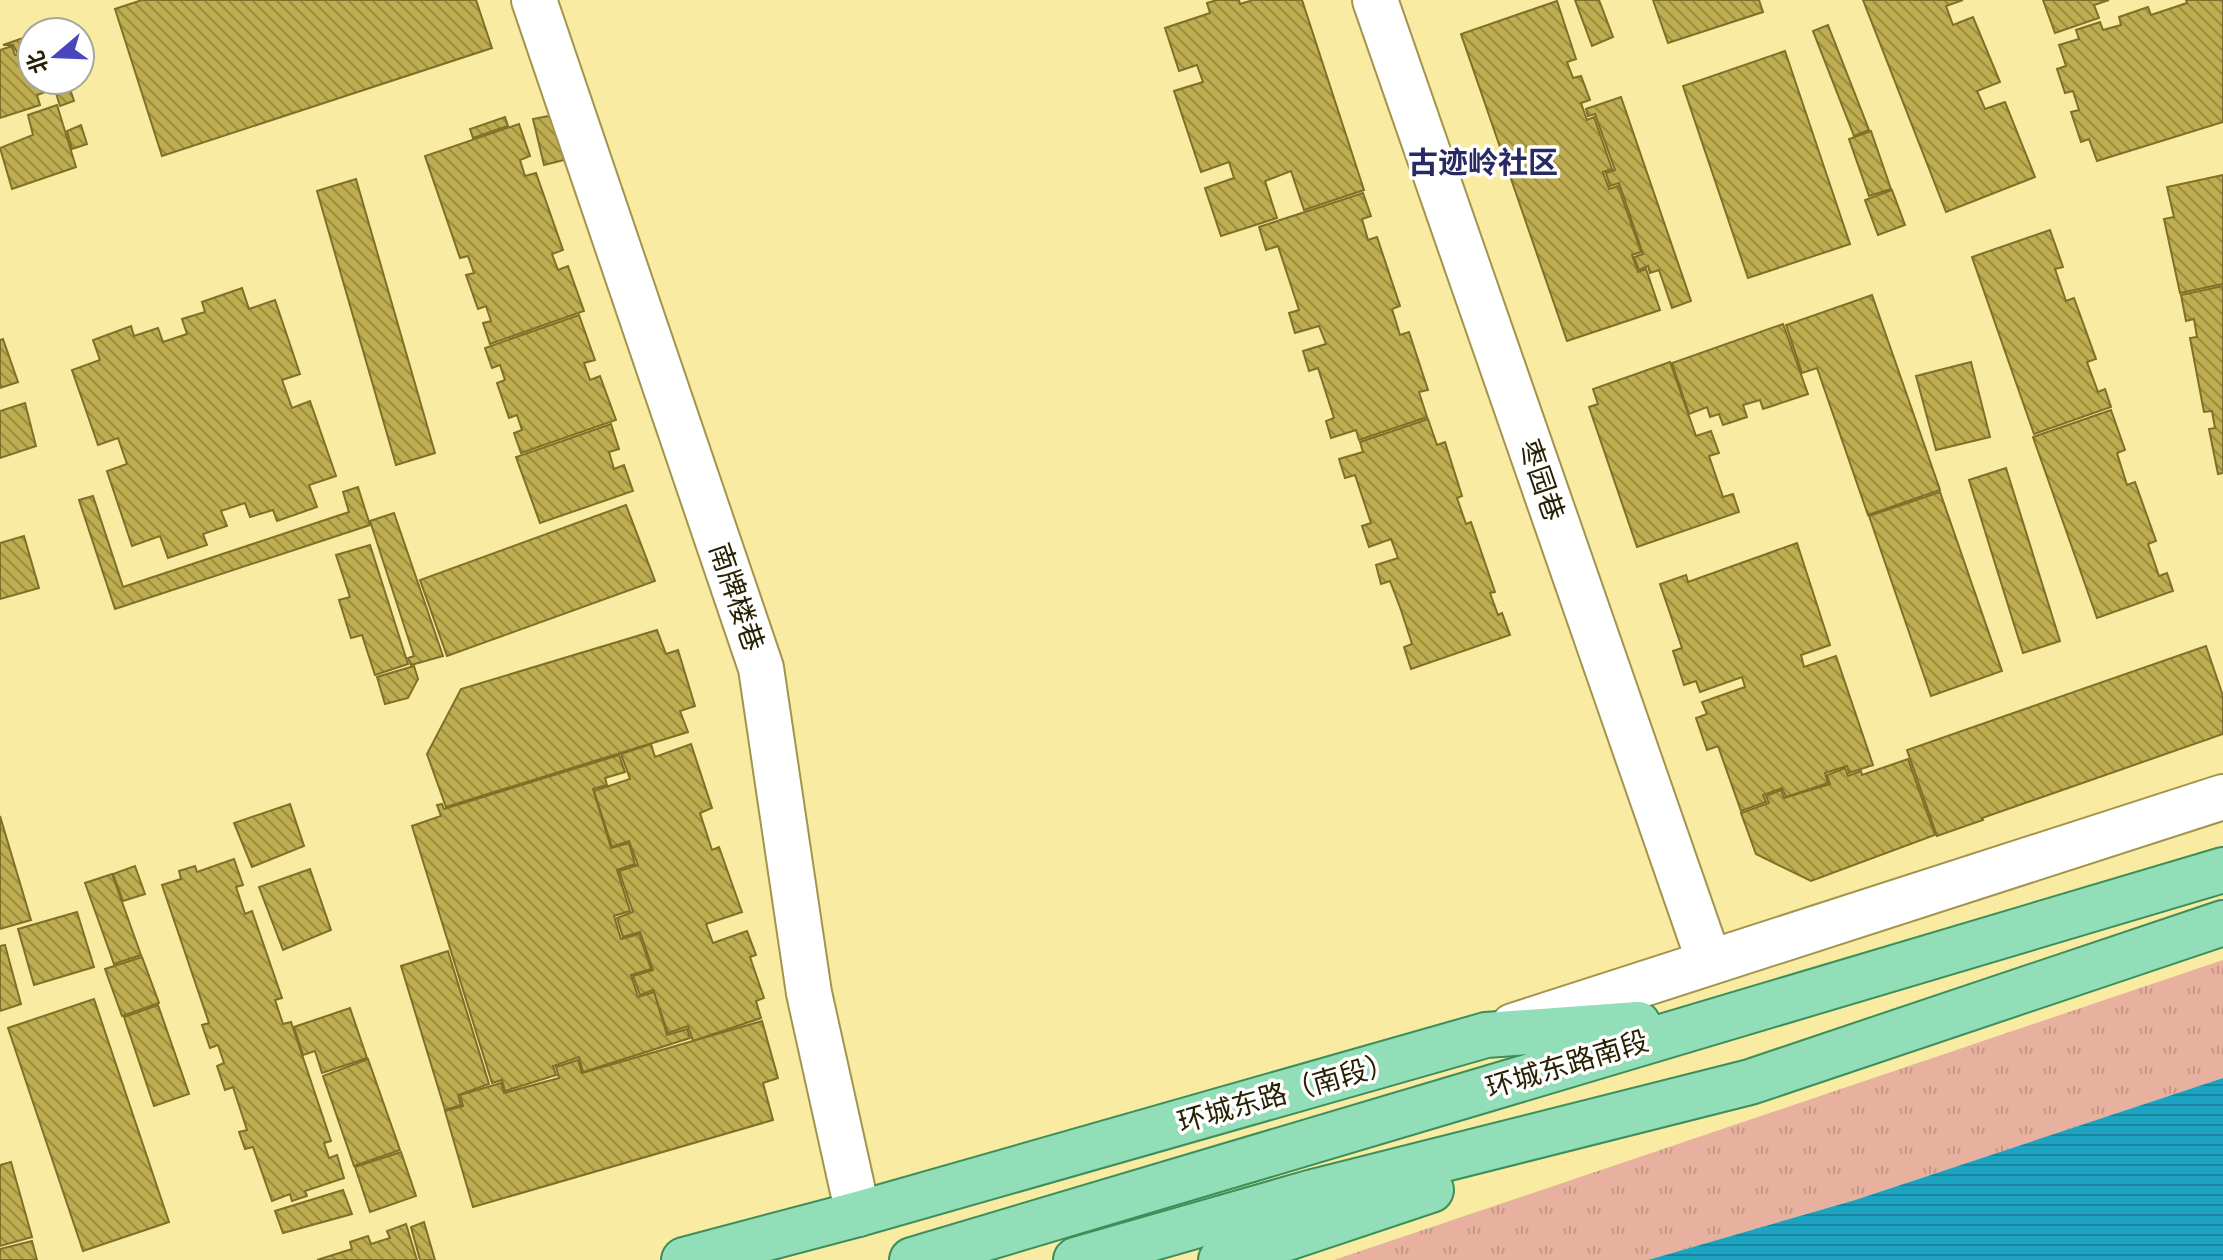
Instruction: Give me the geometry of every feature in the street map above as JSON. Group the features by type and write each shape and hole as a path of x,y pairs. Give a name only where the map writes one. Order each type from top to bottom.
{"main road":[{"name":"环城东路南段","path":"912,1260 2223,870"},
{"name":"环城东路南段","path":"1076,1260 1313,1192 1750,1082 2223,923"},
{"name":"环城东路（南段）","path":"684,1260 858,1214 1486,1035 1722,1017"},
{"path":"1221,1260 1750,1082"}],"street":[{"name":"南牌楼巷","path":"534,0 761,668 809,993 858,1214"},
{"name":"枣园巷","path":"1375,0 1709,961"},
{"path":"1486,1035 2223,797"}],"green space":[{"path":"2223,960 2223,1078 1855,1200 1648,1260 1334,1260"}],"water":[{"path":"2223,1078 2223,1260 1648,1260 1855,1200"}],"building":[{"path":"142,0 476,0 492,48 162,156 115,9"},
{"path":"1239,0 1240,4 1253,0 1302,0 1364,190 1304,210 1291,171 1265,181 1277,218 1221,236 1205,188 1234,178 1229,162 1201,172 1174,91 1203,82 1197,65 1179,71 1165,28 1210,13 1207,3"},
{"path":"1575,0 1599,0 1613,37 1592,46"},
{"path":"1653,0 1759,0 1763,12 1668,43"},
{"path":"1863,0 1963,0 1946,6 1953,25 1973,17 2000,82 1977,91 1985,109 2005,102 2035,177 1946,212"},
{"path":"2043,0 2109,0 2094,5 2099,18 2055,33"},
{"path":"2186,0 2223,0 2223,122 2097,161 2089,139 2081,142 2071,112 2079,110 2073,91 2065,93 2057,69 2066,66 2059,45 2079,39 2076,30 2100,22 2103,30 2121,25 2119,17 2148,7 2151,15 2187,3"},
{"path":"1557,1 1576,59 1567,62 1573,78 1581,76 1590,100 1581,103 1587,120 1594,117 1612,169 1603,172 1609,189 1618,186 1641,252 1632,255 1638,272 1646,269 1660,310 1567,341 1461,34"},
{"path":"1828,25 1869,130 1854,136 1813,31"},
{"path":"12,46 16,55 16,96 37,96 40,105 0,118 0,50"},
{"path":"1785,51 1850,244 1748,278 1683,86"},
{"path":"57,96 72,96 74,101 60,106"},
{"path":"1621,97 1691,301 1672,308 1659,270 1650,273 1648,266 1639,270 1634,257 1643,254 1619,183 1610,186 1606,173 1615,170 1595,114 1588,116 1586,109"},
{"path":"57,105 76,167 12,189 0,148 33,135 28,115"},
{"path":"554,115 564,160 544,165 533,119"},
{"path":"505,117 508,126 473,138 470,129"},
{"path":"519,124 530,156 520,160 525,176 536,173 563,250 552,254 558,270 568,266 584,311 490,344 483,323 491,321 486,306 478,309 466,275 474,273 468,256 460,258 425,156"},
{"path":"81,125 87,144 72,149 67,131"},
{"path":"1871,131 1891,189 1869,196 1849,139"},
{"path":"2223,175 2223,284 2180,293 2164,219 2174,217 2167,187"},
{"path":"356,179 435,453 396,465 317,191"},
{"path":"1892,190 1905,225 1878,235 1865,200"},
{"path":"1363,193 1371,216 1362,219 1368,240 1377,237 1400,306 1392,309 1400,335 1409,332 1428,390 1419,392 1427,417 1359,440 1356,430 1331,438 1326,421 1334,418 1318,368 1309,371 1303,351 1326,344 1319,326 1295,333 1289,313 1299,310 1278,246 1266,250 1259,227"},
{"path":"2050,230 2063,267 2055,269 2066,301 2074,298 2096,359 2087,362 2098,392 2105,389 2111,407 2034,434 1972,257"},
{"path":"2223,286 2223,473 2218,474 2209,429 2215,428 2212,411 2204,412 2190,338 2197,337 2194,319 2186,321 2181,295"},
{"path":"242,288 249,309 275,300 300,374 282,380 292,408 310,401 336,476 309,485 317,507 277,521 273,510 250,517 245,503 221,511 227,526 203,534 207,545 168,558 160,536 132,546 107,471 127,464 118,438 98,445 72,370 100,360 93,340 131,326 134,336 158,328 163,342 187,334 182,319 205,312 202,302"},
{"path":"1872,295 1940,490 1868,515 1817,368 1802,373 1786,325"},
{"path":"579,315 595,360 584,363 590,380 600,376 616,420 521,453 514,433 522,430 517,415 509,418 497,383 505,380 500,365 492,368 485,348"},
{"path":"1783,324 1808,394 1763,409 1760,400 1743,405 1747,417 1723,425 1719,414 1710,417 1707,407 1689,414 1672,363"},
{"path":"3,339 18,382 0,388 0,340"},
{"path":"1670,362 1696,436 1711,431 1719,453 1709,456 1723,497 1733,494 1739,512 1637,547 1589,407 1598,404 1593,389"},
{"path":"1971,362 1990,437 1936,450 1916,376"},
{"path":"25,403 36,446 0,458 0,411"},
{"path":"2111,410 2125,450 2117,453 2127,485 2135,482 2156,541 2148,544 2159,576 2167,573 2173,591 2097,618 2033,437"},
{"path":"1428,419 1437,445 1445,442 1462,496 1457,498 1466,524 1471,522 1495,592 1490,593 1510,635 1411,669 1404,647 1412,644 1401,610 1390,581 1381,584 1376,565 1398,558 1391,539 1369,547 1362,526 1371,523 1355,475 1345,478 1339,459 1363,452 1360,442"},
{"path":"611,424 619,449 609,452 614,469 624,465 633,491 540,523 516,457"},
{"path":"2006,468 2060,641 2023,653 1969,480"},
{"path":"358,487 370,525 115,609 79,500 93,496 123,587 349,512 343,492"},
{"path":"1940,492 2002,671 1931,696 1869,516"},
{"path":"626,505 655,581 447,656 420,580"},
{"path":"394,513 443,656 411,665 408,658 414,656 370,521"},
{"path":"24,536 39,588 0,599 0,543"},
{"path":"1797,543 1830,645 1801,655 1804,667 1836,656 1873,765 1849,773 1847,766 1825,773 1828,783 1786,797 1782,788 1763,795 1766,802 1741,811 1718,746 1707,750 1696,718 1707,714 1702,702 1745,687 1742,677 1700,692 1696,681 1684,685 1673,651 1682,648 1660,584 1686,575 1688,582"},
{"path":"370,545 408,664 375,675 362,635 351,638 339,600 350,597 336,555"},
{"path":"657,630 666,654 678,650 695,706 680,711 688,732 446,807 427,754 461,689"},
{"path":"2206,646 2223,696 2223,734 1937,836 1907,750"},
{"path":"414,666 418,679 408,698 385,704 377,677"},
{"path":"651,744 655,757 691,744 712,808 700,813 712,850 719,847 742,912 706,924 713,943 747,931 756,955 750,957 764,998 756,1001 761,1018 693,1041 688,1026 668,1033 653,990 640,995 633,976 653,970 640,932 623,937 617,918 633,912 619,871 638,865 629,841 612,847 594,791 630,779 621,754"},
{"path":"619,755 625,772 605,778 607,785 593,789 611,848 629,843 635,864 617,870 630,911 614,916 621,939 639,934 651,969 631,975 638,997 654,992 667,1035 687,1029 690,1038 583,1072 579,1057 553,1066 556,1075 505,1091 502,1080 492,1083 412,826 441,816 437,805 442,804 444,809"},
{"path":"1908,759 1935,835 1811,881 1756,854 1741,813 1769,803 1766,796 1781,790 1784,798 1830,784 1827,775 1845,768 1848,776 1861,771 1862,775"},
{"path":"290,804 304,846 252,867 234,823"},
{"path":"0,816 31,920 0,929"},
{"path":"234,859 243,885 236,887 245,914 252,911 282,998 275,1000 283,1024 291,1022 331,1141 324,1143 329,1158 337,1155 344,1178 305,1191 307,1196 292,1201 290,1194 272,1201 253,1147 245,1149 239,1132 247,1130 233,1087 225,1090 217,1066 224,1063 218,1045 210,1048 202,1025 209,1023 162,885 181,879 179,871 195,866 197,872"},
{"path":"135,866 145,894 123,901 113,874"},
{"path":"310,869 331,930 283,950 259,887"},
{"path":"112,874 141,955 114,964 85,883"},
{"path":"77,912 94,967 34,985 18,929"},
{"path":"5,945 21,1004 0,1011 0,946"},
{"path":"448,951 489,1084 458,1095 461,1105 445,1110 401,966"},
{"path":"142,957 159,1003 122,1016 105,969"},
{"path":"94,999 169,1222 83,1251 8,1028"},
{"path":"158,1005 189,1094 154,1106 124,1017"},
{"path":"350,1008 367,1058 322,1073 315,1051 303,1055 294,1027"},
{"path":"762,1021 778,1078 763,1083 773,1120 473,1207 445,1111 463,1106 460,1095 501,1083 504,1093 559,1078 556,1067 578,1060 582,1073"},
{"path":"368,1059 400,1150 354,1166 323,1076"},
{"path":"401,1152 416,1196 370,1212 355,1167"},
{"path":"11,1162 32,1237 0,1246 0,1165"},
{"path":"343,1190 352,1214 283,1233 275,1211"},
{"path":"424,1222 435,1260 420,1260 411,1227"},
{"path":"406,1224 417,1260 317,1260 352,1249 350,1242 368,1236 371,1244 390,1238 387,1231"},
{"path":"32,1241 37,1260 0,1260 0,1249"}],"district":[{"name":"古迹岭社区","path":"1483,163"}]}
